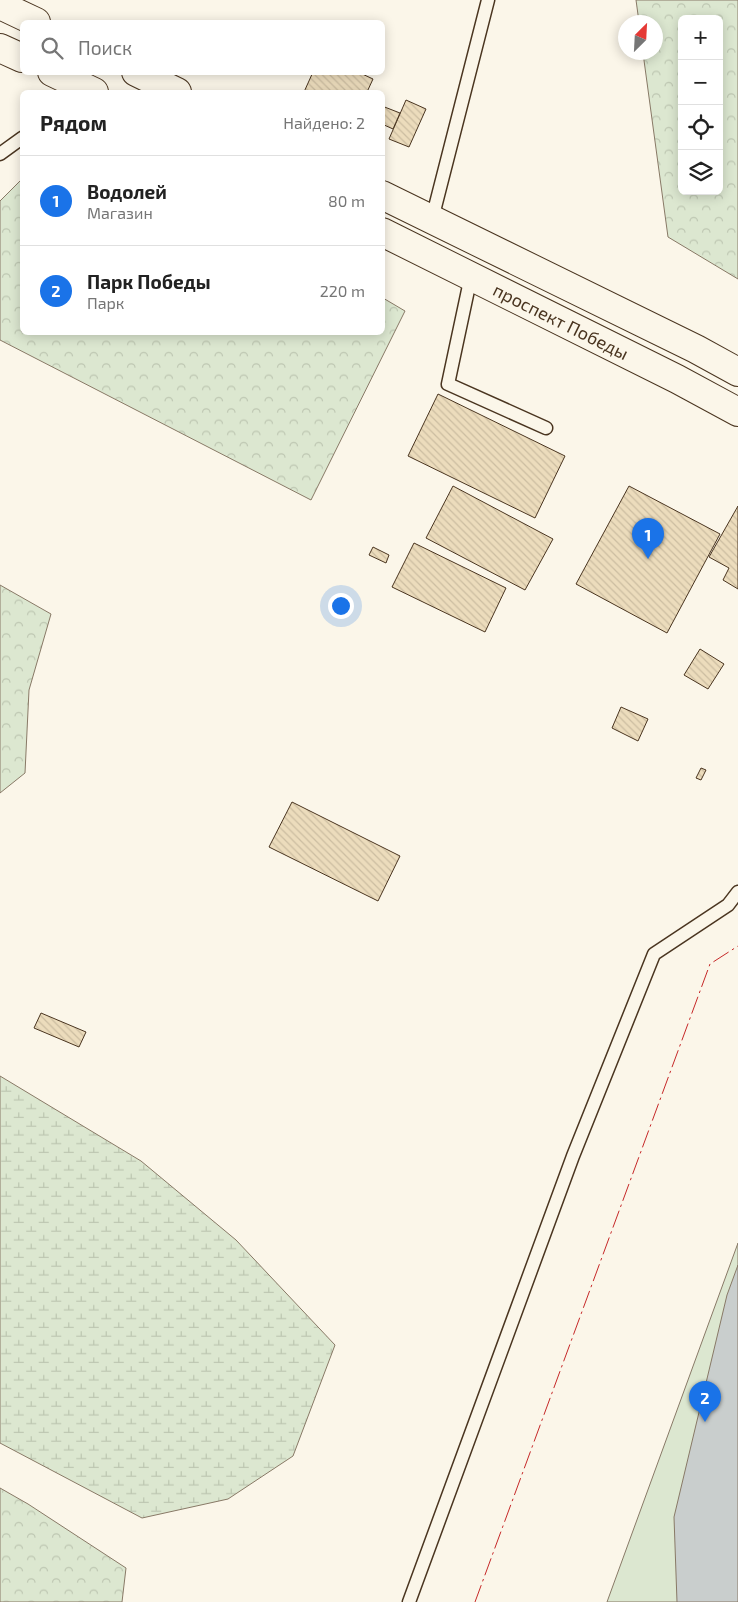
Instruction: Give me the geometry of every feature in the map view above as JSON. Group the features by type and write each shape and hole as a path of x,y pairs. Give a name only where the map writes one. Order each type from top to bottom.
{"main road":[{"path":"0,5 32,20"},
{"path":"0,48 20,57"},
{"path":"58,75 86,90"},
{"path":"142,75 173,90"},
{"name":"проспект Победы","path":"385,196 696,349 738,372"},
{"name":"проспект Победы","path":"385,233 668,374 738,412"}],"lane":[{"path":"432,219 488,0"},
{"path":"0,154 20,139"},
{"path":"471,276 448,384 546,428"},
{"path":"409,1602 573,1156 654,954 728,905 738,892"}],"green space":[{"path":"636,0 738,0 738,279 668,237 644,60 663,60 663,15 638,15"},
{"path":"20,181 20,335 385,335 385,299 405,311 311,500 0,340 0,201"},
{"path":"0,585 51,614 29,690 25,773 0,793"},
{"path":"0,1076 141,1161 236,1240 335,1345 293,1456 228,1499 142,1518 0,1443"},
{"path":"738,1243 738,1602 607,1602"},
{"path":"0,1488 28,1504 126,1568 122,1602 0,1602"}],"shaded area":[{"path":"738,1265 738,1602 677,1602 674,1517 727,1295"}],"building":[{"path":"312,75 364,75 373,79 368,90 305,90"},
{"path":"406,100 426,109 409,147 389,139"},
{"path":"385,107 400,113 393,129 385,125"},
{"path":"438,394 565,456 535,518 408,456"},
{"path":"453,486 553,539 525,590 426,538"},
{"path":"629,486 720,534 667,633 576,584"},
{"path":"738,506 738,589 723,580 729,568 709,557"},
{"path":"414,543 506,588 485,632 392,587"},
{"path":"373,547 389,555 386,563 369,555"},
{"path":"700,649 724,664 708,689 684,675"},
{"path":"621,707 648,719 638,741 612,728"},
{"path":"701,768 706,770 701,780 696,778"},
{"path":"292,802 400,856 378,901 269,847"},
{"path":"41,1013 86,1032 79,1047 34,1028"}],"power":[{"path":"475,1602 710,964 738,946"}],"place":[{"name":"Водолей","path":"648,559"},
{"name":"Парк Победы","path":"705,1422"}]}
